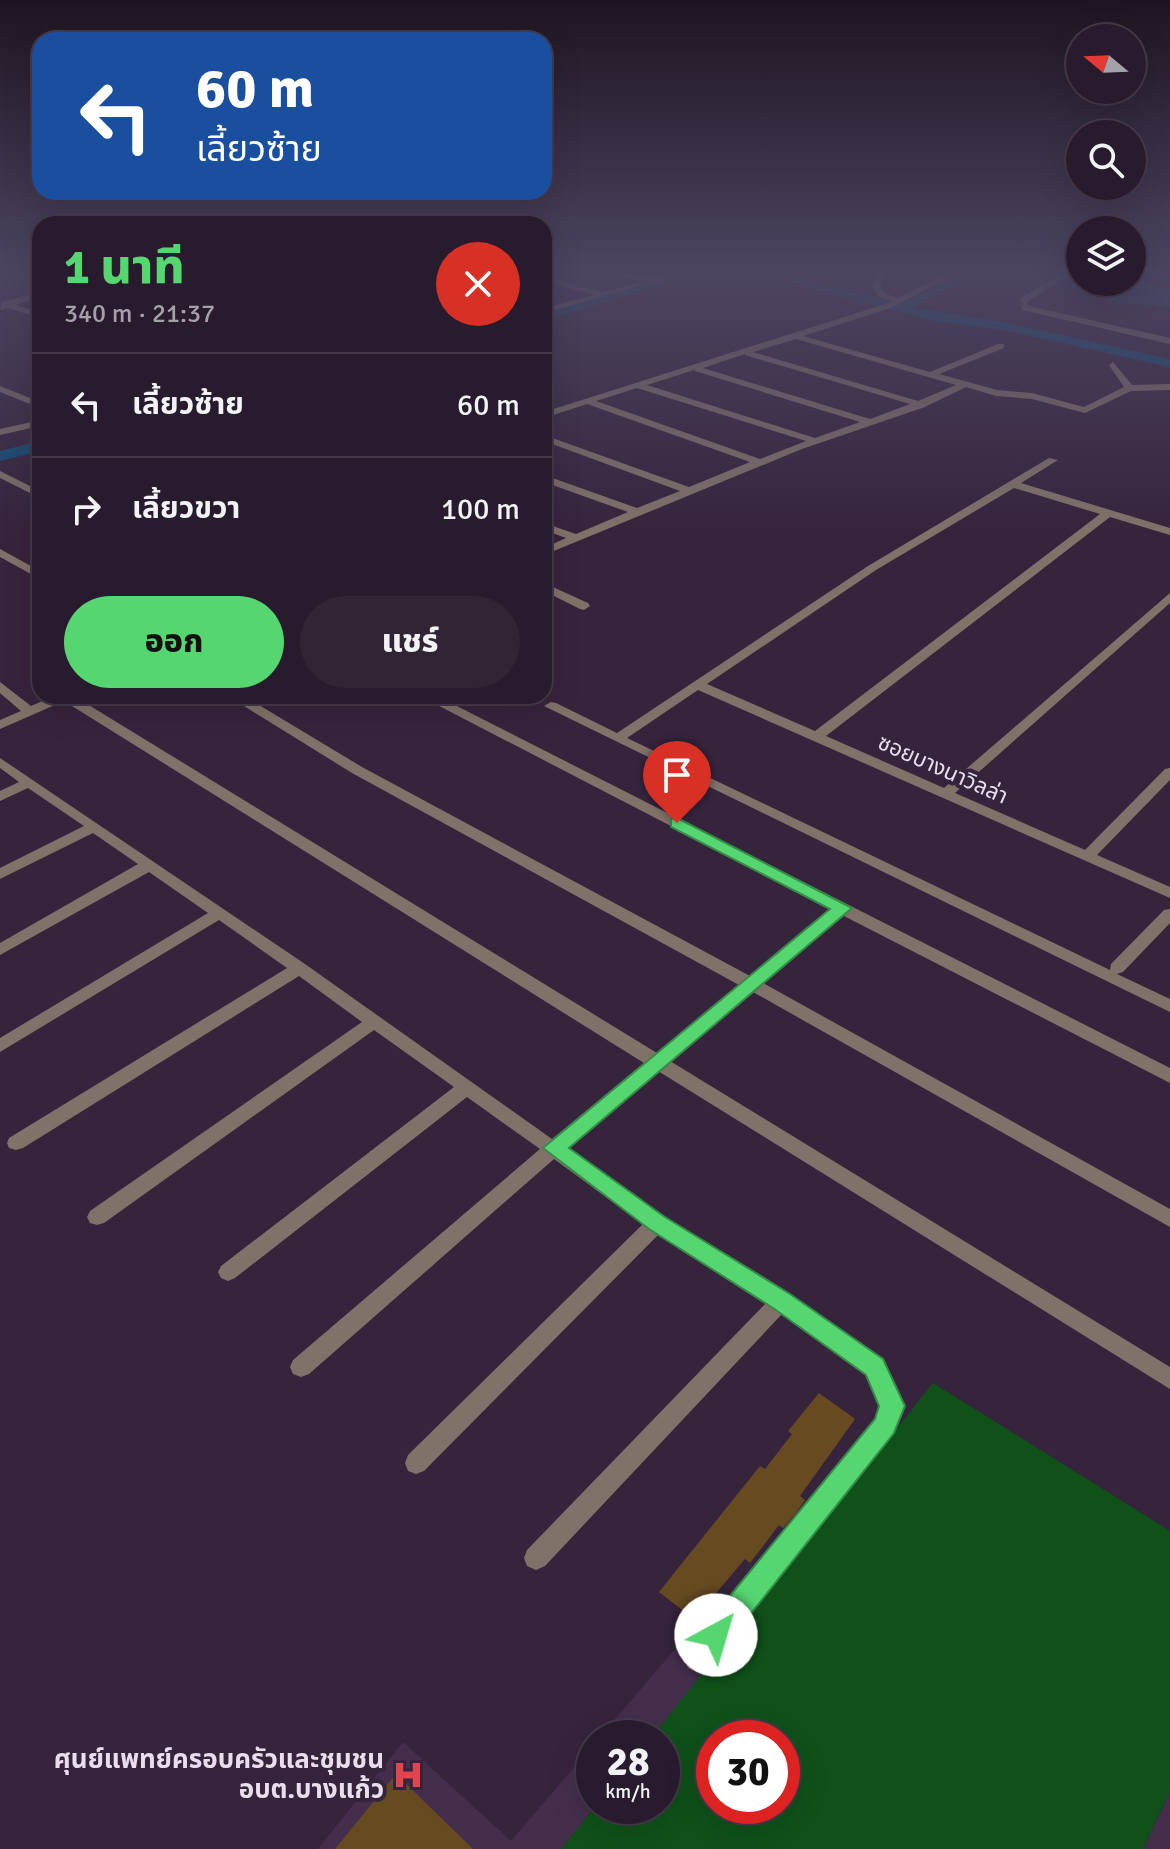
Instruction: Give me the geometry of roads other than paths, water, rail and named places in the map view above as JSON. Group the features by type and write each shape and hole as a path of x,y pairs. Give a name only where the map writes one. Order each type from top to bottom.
{"street":[{"path":"552,412 731,358"},
{"path":"765,358 922,405"},
{"path":"876,358 1011,397 1032,396 1085,410 1129,388 1170,387"},
{"path":"932,374 971,358"},
{"path":"1113,365 1129,388"},
{"path":"698,369 867,421"},
{"path":"552,548 687,490 867,421 922,405 965,384"},
{"path":"635,385 815,441"},
{"path":"0,389 32,402"},
{"path":"0,397 12,394"},
{"path":"586,401 759,462"},
{"path":"0,432 32,425"},
{"path":"552,441 687,490"},
{"path":"619,737 872,568 1016,485 1053,460"},
{"path":"0,474 32,491"},
{"path":"552,481 637,512"},
{"path":"1016,485 1167,528"},
{"path":"816,737 1108,513"},
{"path":"552,529 576,538"},
{"path":"0,552 32,571"},
{"path":"552,591 584,606"},
{"path":"945,794 1170,597"},
{"name":"ซอยบางนาวิลล่า","path":"698,685 1170,893"},
{"path":"0,686 30,712"},
{"path":"0,725 48,704"},
{"path":"78,704 1170,1379"},
{"path":"248,704 357,770 753,985 1170,1219"},
{"path":"443,704 1170,1076"},
{"path":"551,706 1170,1006"},
{"path":"0,762 299,968 464,1089 554,1148 657,1223 781,1301 875,1367 892,1406 885,1425 697,1659"},
{"path":"1087,856 1170,772"},
{"path":"0,797 29,782"},
{"path":"0,874 92,828"},
{"path":"0,950 147,866"},
{"path":"301,1367 554,1148 843,908"},
{"path":"0,1046 218,914"},
{"path":"1117,968 1170,914"},
{"path":"16,1143 299,968"},
{"path":"97,1217 374,1022"},
{"path":"228,1272 464,1089"},
{"path":"416,1463 657,1223"},
{"path":"536,1558 781,1301"}],"waterway":[{"path":"1149,358 1170,363"},
{"path":"0,456 32,448"}],"place":[{"name":"ศุนย์แพทย์ครอบครัวและชุมชน อบต.บางแก้ว","path":"408,1775"}]}
